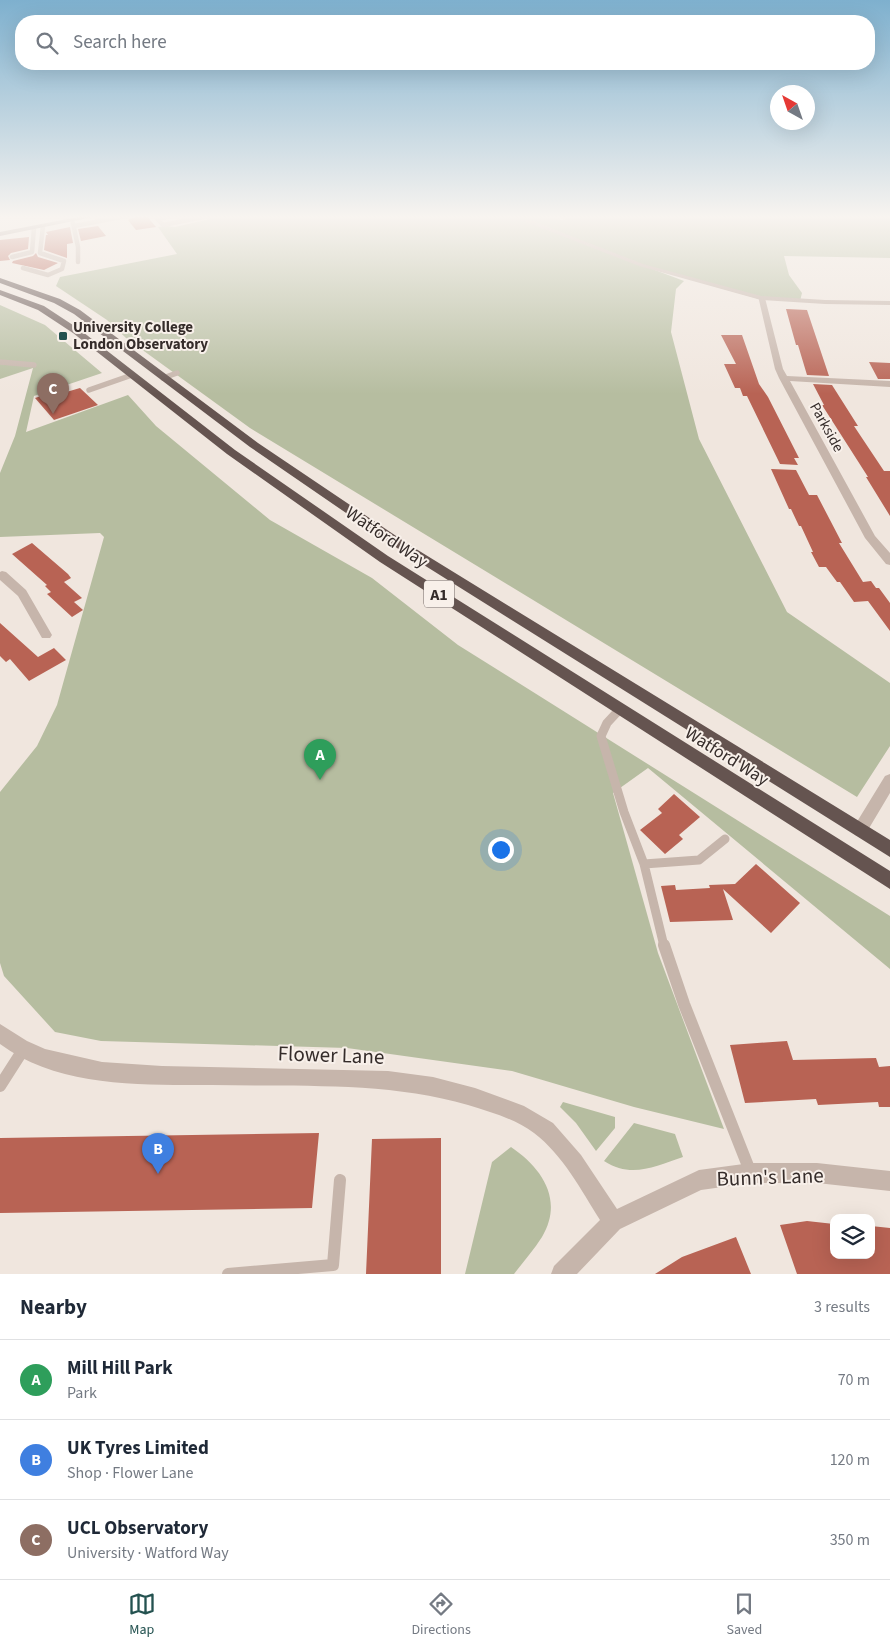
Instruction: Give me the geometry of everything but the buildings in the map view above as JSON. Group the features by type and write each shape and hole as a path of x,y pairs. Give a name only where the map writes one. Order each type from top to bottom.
{"highway":[{"name":"Watford Way","path":"0,280 58,301 77,312 254,445 404,547 890,848"},
{"name":"Watford Way","path":"0,292 15,297 56,317 231,452 384,559 890,881"}],"street":[{"path":"675,274 761,298 890,303"},
{"name":"Parkside","path":"761,298 783,378 871,538 890,561"},
{"path":"783,378 890,384"},
{"path":"1,575 22,594 46,635"},
{"path":"860,830 888,787"},
{"name":"Flower Lane","path":"0,1033 23,1050 40,1058 107,1071 169,1076 323,1078 400,1082 462,1093 516,1112 545,1129 566,1152 613,1222"},
{"name":"Bunn's Lane","path":"562,1274 613,1222 699,1180 751,1173 817,1173 890,1181"}],"lane":[{"path":"0,362 34,365"},
{"path":"163,378 177,373"},
{"path":"90,390 132,375"},
{"path":"620,709 607,723 601,736 624,812 644,864 662,939 684,1004 751,1173"},
{"path":"644,864 699,860 724,839"},
{"path":"0,1086 23,1050"},
{"path":"228,1274 333,1265 340,1180"}],"green space":[{"path":"73,274 667,274 684,281 676,289 671,332 699,439 787,612 890,683 890,746 857,797 250,428 126,338 107,320 56,286 60,277"},
{"path":"673,274 789,274 802,293 800,301 759,299"},
{"path":"0,305 45,325 102,373 34,396 26,432 128,395 156,426 270,520 372,578 458,645 890,916 890,969 648,768 613,793 658,953 724,1129 634,1107 512,1071 347,1048 101,1041 55,1032 4,976 0,963 0,792 37,746 57,705 104,537 100,533 0,537 0,473 15,436 33,368 0,379"},
{"path":"563,1102 615,1117 615,1128 596,1151 576,1123 560,1107"},
{"path":"634,1123 675,1134 683,1157 653,1167 634,1170 614,1166 604,1161"},
{"path":"511,1147 532,1165 546,1186 551,1210 548,1223 539,1242 514,1274 465,1274 492,1162"}],"place":[{"name":"University College London Observatory","path":"63,336"},
{"name":"UCL Observatory","path":"53,414"},
{"name":"Mill Hill Park","path":"320,780"},
{"name":"UK Tyres Limited","path":"158,1174"}]}
